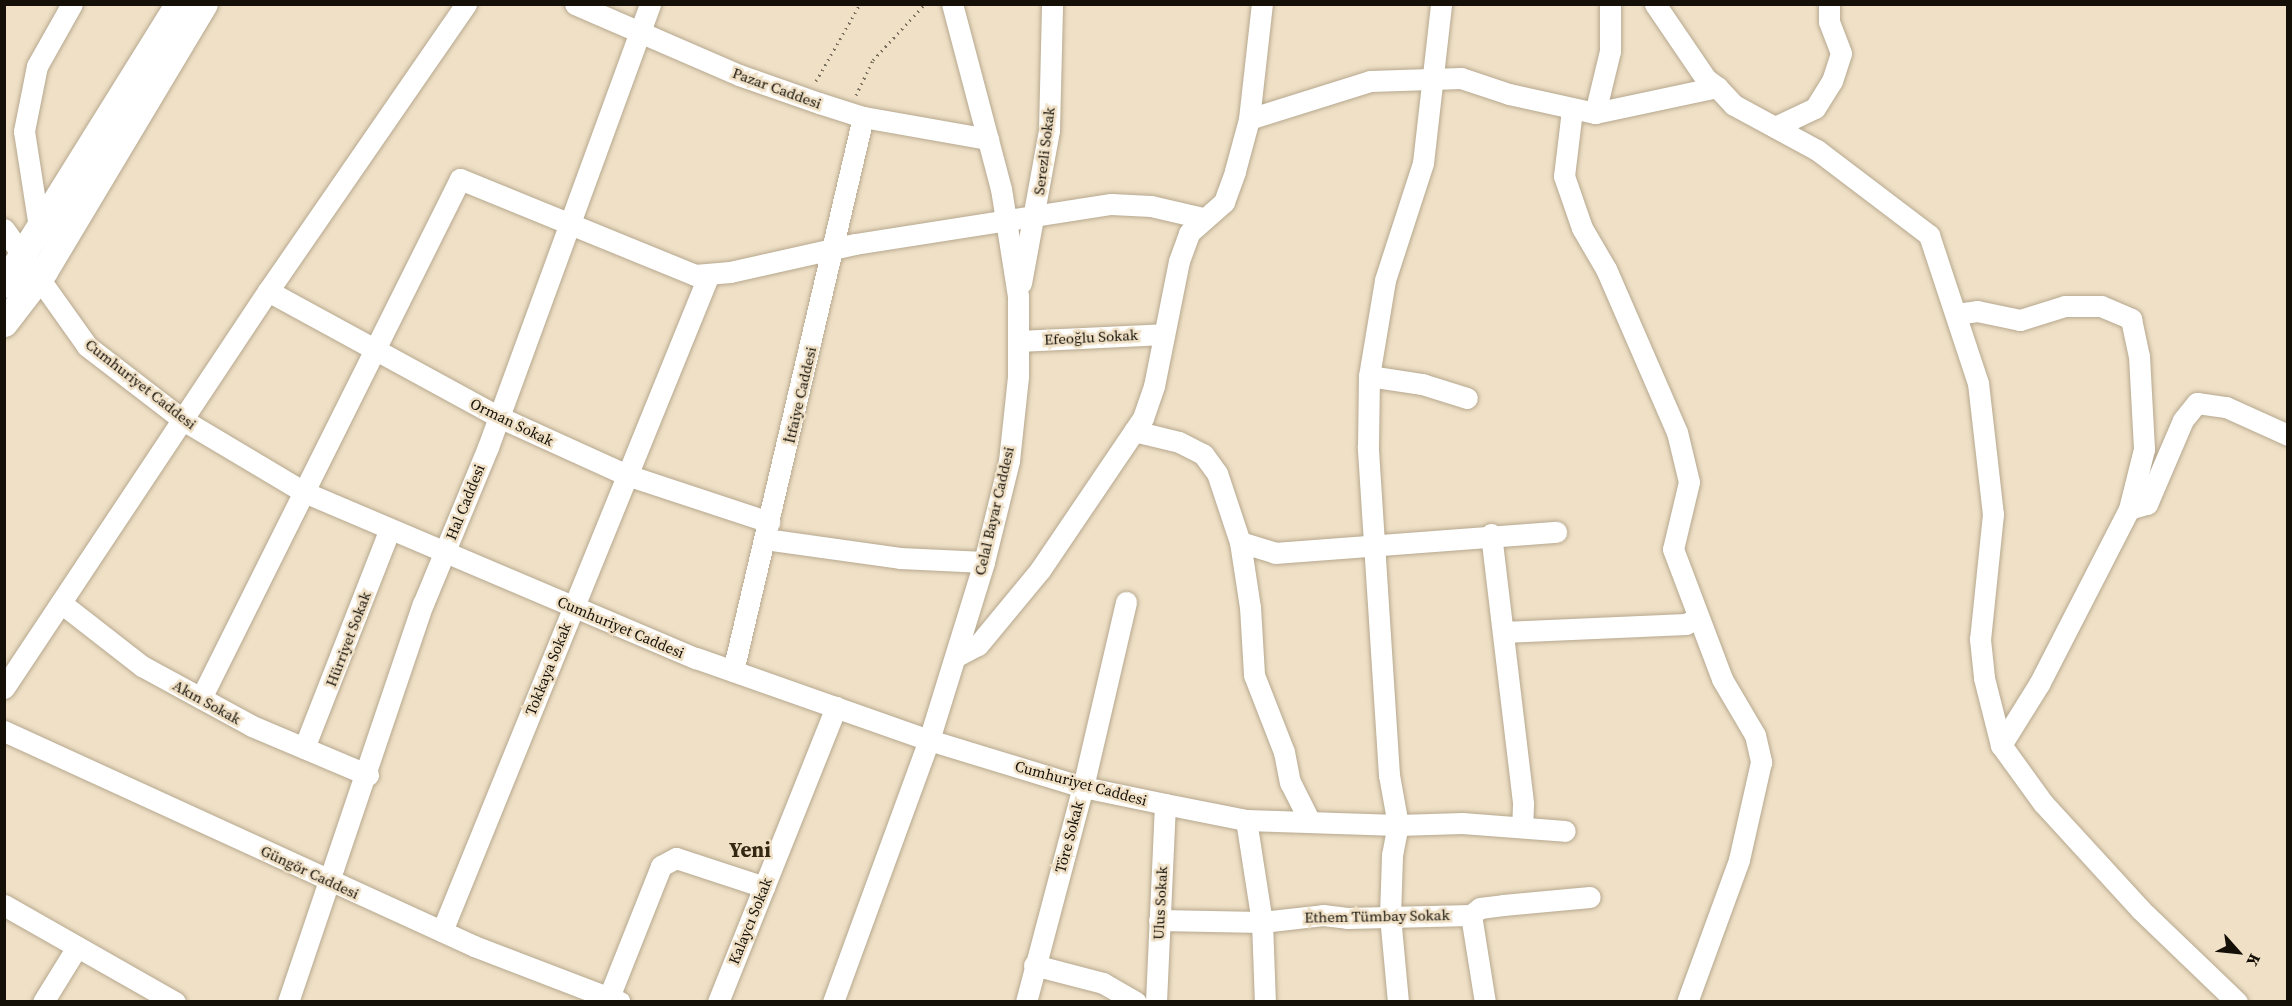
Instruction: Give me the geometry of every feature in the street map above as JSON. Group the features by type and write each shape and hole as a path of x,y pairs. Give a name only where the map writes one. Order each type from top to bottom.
{"main road":[{"path":"4,285 178,4"},
{"path":"4,323 37,280 204,4"}],"street":[{"path":"39,227 24,131 37,66 72,4"},
{"path":"4,688 268,291 466,4"},
{"name":"Pazar Caddesi","path":"575,4 739,75 807,99 856,115 988,139"},
{"name":"Hal Caddesi","path":"288,1002 444,553 499,417 650,4"},
{"name":"Celal Bayar Caddesi","path":"833,1002 929,740 984,562 1009,461 1018,341 1018,296 1006,222 988,139 952,4"},
{"name":"Serezli Sokak","path":"1018,296 1035,217 1049,130 1052,4"},
{"path":"955,657 978,645 1040,570 1134,431 1154,386 1179,261 1189,233 1203,218 1224,202 1248,119 1262,4"},
{"path":"1398,1002 1390,916 1392,855 1398,825 1389,775 1374,543 1368,446 1369,376 1385,280 1423,163 1435,79 1442,4"},
{"path":"1595,113 1610,51 1610,4"},
{"path":"1655,4 1707,79 1734,105 1817,150 1929,235 1978,382 1993,514 1980,639 1984,678 2001,745 2043,803 2141,910 2237,1002"},
{"path":"1775,127 1815,108 1832,81 1840,53 1829,21 1829,4"},
{"path":"1248,119 1370,81 1461,78 1572,110 1595,113 1717,87"},
{"path":"1572,110 1564,176 1582,228 1651,366 1679,442 1689,482 1673,549 1722,679 1755,735 1761,762 1739,860 1687,1002"},
{"name":"İtfaiye Caddesi","path":"734,671 835,249 856,115"},
{"path":"201,698 376,353 460,179 570,226 695,275 835,249 1111,204 1151,206 1203,218"},
{"name":"Cumhuriyet Caddesi","path":"4,229 37,280 87,346 183,420 304,492 573,607 734,671 929,740 1083,787 1246,820 1308,820 1398,825 1462,823 1566,831"},
{"name":"Tokkaya Sokak","path":"442,931 709,274"},
{"name":"Orman Sokak","path":"268,291 376,353 499,417 627,475 767,531 900,558 984,562"},
{"path":"1956,314 1977,311 2020,320 2065,306 2100,306 2131,319 2139,356 2144,449 2129,509 2039,684 2001,745"},
{"name":"Efeoğlu Sokak","path":"1018,341 1164,333"},
{"path":"1369,376 1422,384 1467,398"},
{"path":"2129,509 2147,504 2183,420 2197,403 2226,407 2288,435"},
{"path":"2246,418 2258,411 2288,418"},
{"path":"1134,431 1179,442 1203,454 1217,474 1240,542 1250,607 1254,675 1284,752 1290,782 1308,820"},
{"name":"Hürriyet Sokak","path":"304,748 390,529"},
{"path":"1240,542 1275,553 1491,534 1557,532"},
{"path":"1491,534 1522,827"},
{"name":"Töre Sokak","path":"1026,1002 1083,787 1125,602"},
{"name":"Akın Sokak","path":"61,603 142,666 252,726 368,775"},
{"path":"1503,632 1686,624 1698,617"},
{"name":"Kalaycı Sokak","path":"718,1002 836,707"},
{"name":"Güngör Caddesi","path":"4,731 442,931 614,999"},
{"name":"Ulus Sokak","path":"1156,1002 1165,804"},
{"path":"1246,820 1262,921 1265,1002"},
{"path":"614,999 661,866 676,858 764,887"},
{"path":"1471,915 1480,908 1590,897"},
{"path":"4,905 175,1002"},
{"name":"Ethem Tümbay Sokak","path":"1159,920 1262,921 1323,915 1347,918 1471,915 1485,1002"},
{"path":"43,1002 77,947"},
{"path":"1034,965 1103,983 1136,1002"}],"path":[{"path":"807,99 860,4"},
{"path":"856,115 873,60 925,4"}],"district":[{"name":"Yeni","path":"750,850"}]}
